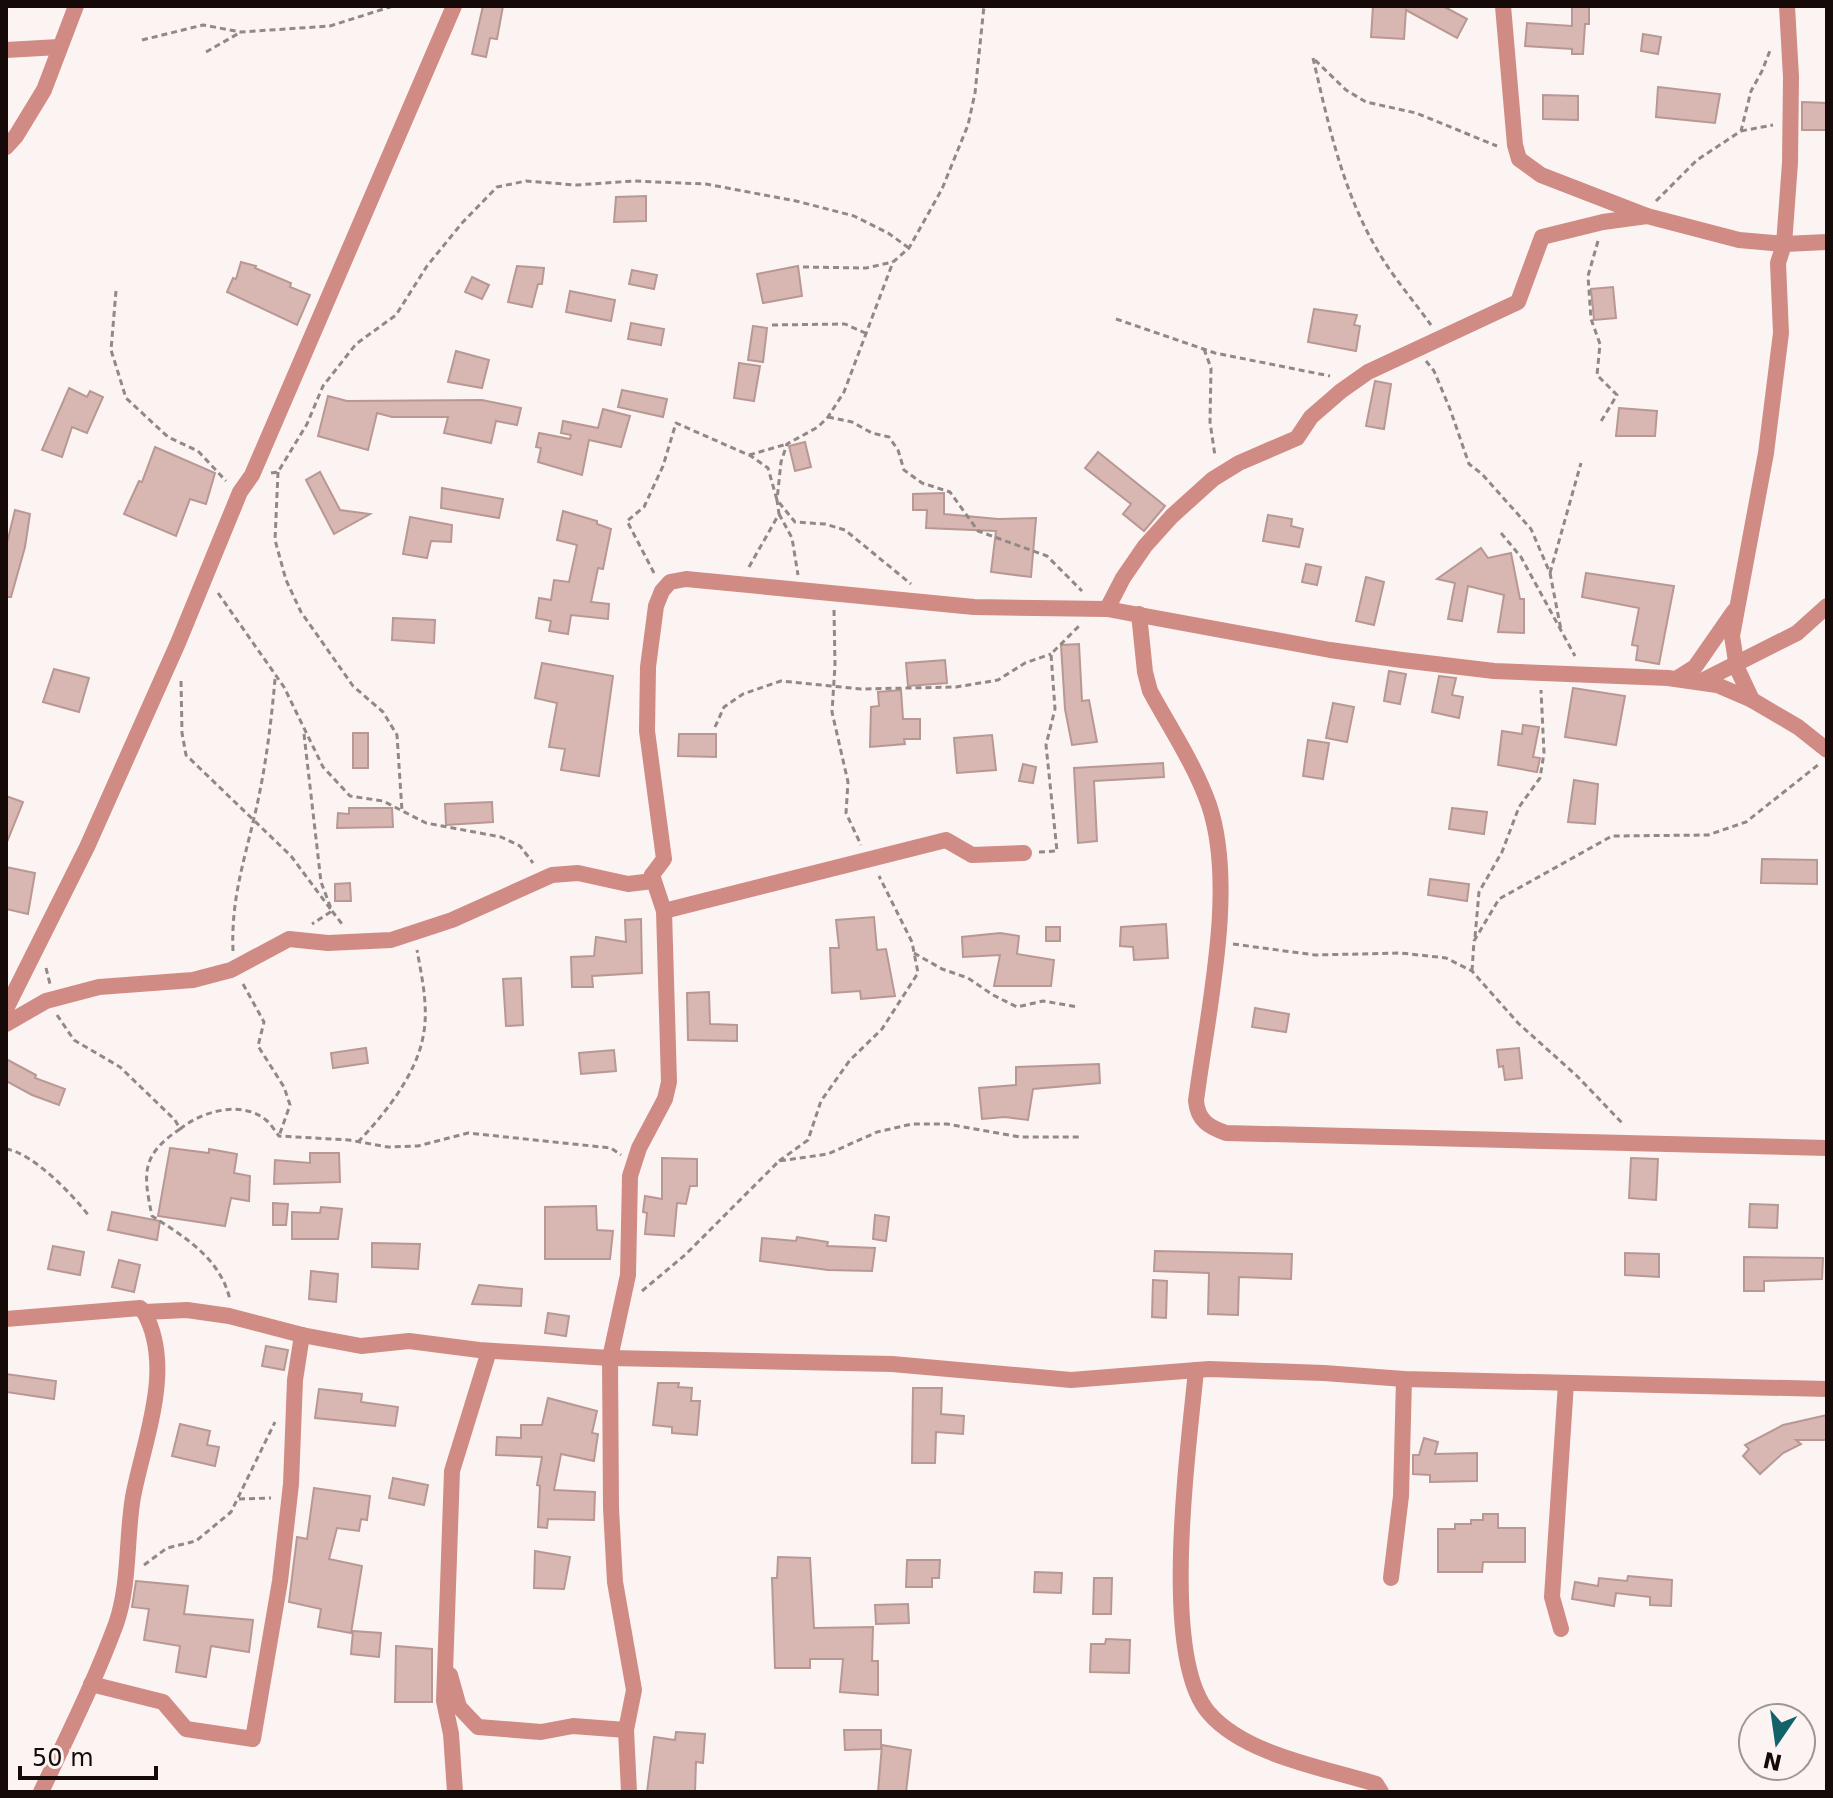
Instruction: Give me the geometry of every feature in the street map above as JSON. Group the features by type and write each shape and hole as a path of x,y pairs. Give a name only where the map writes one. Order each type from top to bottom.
{"street":[{"path":"6,147 44,90 76,6"},
{"path":"6,1009 87,847 206,578 240,492 252,475 454,6"},
{"path":"1503,6 1512,126 1519,159 1562,185 1647,216 1739,240 1784,244 1827,242"},
{"path":"1752,700 1736,663 1732,636 1761,484 1781,333 1778,263 1784,244 1791,117 1787,6"},
{"path":"6,50 59,47"},
{"path":"1107,609 1145,546 1172,516 1213,479 1239,463 1297,438 1311,417 1368,372 1518,302 1542,237 1603,222 1647,216"},
{"path":"6,1024 52,1000 99,987 193,980 236,967 289,939 328,943 391,940 452,920 547,877 578,873 628,884 653,881 652,875 664,859 647,731 648,667 656,606 662,591 670,582 686,579 974,607 1107,609 1330,650 1494,671 1584,673 1700,682 1717,685 1752,700 1798,727 1827,750"},
{"path":"1676,679 1695,667 1737,606"},
{"path":"1700,682 1797,633 1827,606"},
{"path":"1139,614 1150,691 1209,805 1217,838 1220,887 1217,941 1196,1101 1200,1117 1213,1128 1226,1133 1827,1148"},
{"path":"664,911 946,840 972,855 1024,853"},
{"path":"629,1792 626,1730 634,1690 615,1582 610,1358 628,1275 629,1191 633,1164 665,1099 669,1082 664,911 652,875"},
{"path":"6,1319 140,1308 155,1332 156,1384 146,1447 133,1498 117,1622 41,1792"},
{"path":"144,1312 187,1310 361,1346 409,1341 489,1351 610,1358 892,1364 1071,1380 1196,1370 1309,1372 1404,1379 1827,1389"},
{"path":"91,1684 163,1702 186,1729 253,1739 280,1581 302,1335"},
{"path":"455,1792 451,1734 444,1701 452,1471 489,1351"},
{"path":"1196,1370 1182,1535 1182,1636 1191,1684 1208,1713 1234,1734 1258,1747 1376,1784 1381,1792"},
{"path":"1391,1578 1401,1496 1404,1379"},
{"path":"1561,1629 1552,1597 1566,1383"},
{"path":"445,1654 459,1707 478,1727 541,1732 573,1726 626,1730"}],"path":[{"path":"142,40 203,25 241,32 330,26 393,6"},
{"path":"749,455 787,444 818,427 844,392 893,262 909,248 942,189 968,125 975,93 984,6"},
{"path":"206,52 241,32"},
{"path":"1741,131 1751,91 1772,45"},
{"path":"1440,336 1383,259 1348,191 1330,133 1313,58 1346,90 1366,102 1416,113 1494,145 1519,159"},
{"path":"1647,216 1660,195 1697,160 1741,131 1771,126 1791,117"},
{"path":"402,811 397,735 383,712 353,686 301,612 286,580 275,540 278,472 307,424 323,386 356,344 396,315 436,255 462,223 497,187 526,181 576,185 634,181 706,184 796,201 854,216 888,233 909,248"},
{"path":"1600,423 1617,395 1597,375 1600,344 1591,319 1588,276 1603,222"},
{"path":"803,267 866,268 893,262"},
{"path":"116,291 111,350 126,398 168,437 198,451 226,482"},
{"path":"1116,319 1204,349 1342,378 1341,391"},
{"path":"772,325 845,324 865,333"},
{"path":"1204,349 1211,368 1210,422 1215,449 1213,479"},
{"path":"1417,350 1434,371 1469,464 1482,474 1531,529 1550,573 1561,630"},
{"path":"715,727 724,707 781,681 861,689 956,687 998,680 1025,663 1051,654 1073,630 1107,609 1072,583 1047,556 978,531 950,492 922,483 904,470 898,450 889,437 872,433 852,422 828,417"},
{"path":"662,591 627,521 644,507 663,466 676,423 749,455 768,468 779,514 792,538 800,590"},
{"path":"787,444 781,462 777,500 795,522 825,524 845,530 902,575 929,602"},
{"path":"1550,573 1581,463"},
{"path":"252,475 278,472"},
{"path":"737,584 779,514"},
{"path":"1501,533 1521,557 1584,673"},
{"path":"206,578 276,676 323,767 350,796 383,801 426,823 501,837 520,846 547,877"},
{"path":"621,1309 685,1255 779,1161 808,1140 821,1101 850,1060 882,1029 918,973 912,942 846,813 848,782 832,712 834,611 828,593"},
{"path":"1024,853 1057,851 1046,745 1055,709 1051,654"},
{"path":"180,672 182,733 186,755 291,856 358,942"},
{"path":"1472,971 1479,892 1502,852 1519,807 1540,778 1544,753 1540,674"},
{"path":"276,676 254,819 235,890 233,949 237,974 264,1022 258,1046 284,1087 290,1105 279,1136"},
{"path":"304,730 321,882 332,911"},
{"path":"1474,941 1499,899 1612,836 1708,835 1746,822 1827,758"},
{"path":"289,939 332,911"},
{"path":"358,1142 391,1105 423,1038 423,989 413,933"},
{"path":"1217,941 1315,955 1401,953 1446,958 1472,971 1518,1023 1577,1076 1642,1144"},
{"path":"39,942 60,1022 74,1040 120,1067 175,1120 180,1129"},
{"path":"914,953 942,969 968,978 1017,1007 1043,1001 1078,1007"},
{"path":"235,1318 226,1283 214,1264 195,1244 152,1216 145,1186 149,1157 156,1147 193,1119 215,1112 239,1110 264,1119 279,1136 388,1147 418,1146 468,1133 611,1148 633,1164"},
{"path":"779,1161 828,1154 877,1132 912,1124 947,1124 1020,1137 1081,1137"},
{"path":"6,1149 24,1155 50,1176 89,1216"},
{"path":"124,1580 167,1548 196,1541 231,1512 273,1425 295,1392"},
{"path":"237,1500 273,1498 290,1493"}],"building":[{"path":"483,6 503,6 497,39 490,38 486,57 472,54"},
{"path":"1373,6 1443,6 1467,19 1457,38 1406,10 1404,39 1371,37"},
{"path":"1572,6 1589,6 1583,54 1572,54 1572,49 1525,46 1527,23 1572,26"},
{"path":"1643,34 1661,37 1658,54 1641,51"},
{"path":"1658,87 1720,94 1715,123 1656,117"},
{"path":"1543,95 1578,96 1578,120 1543,119"},
{"path":"1802,102 1827,103 1827,130 1802,130"},
{"path":"646,196 646,221 614,222 616,197"},
{"path":"241,262 256,266 291,283 290,287 310,295 297,325 227,292 233,278 236,279"},
{"path":"517,266 544,268 542,284 538,284 532,307 508,302"},
{"path":"798,266 802,296 763,303 757,274"},
{"path":"632,270 657,275 654,289 629,284"},
{"path":"472,277 489,285 482,299 465,292"},
{"path":"1613,287 1616,318 1594,320 1591,289"},
{"path":"570,291 615,300 611,321 566,312"},
{"path":"1314,309 1357,315 1354,325 1360,326 1356,351 1308,342"},
{"path":"631,323 664,329 661,345 628,339"},
{"path":"753,326 767,328 763,362 748,360"},
{"path":"456,351 489,360 482,388 448,382"},
{"path":"739,363 760,366 754,401 734,398"},
{"path":"1375,381 1391,384 1384,429 1366,426"},
{"path":"69,388 87,397 90,391 103,397 87,433 72,427 62,457 42,450"},
{"path":"622,390 667,399 663,417 618,407"},
{"path":"328,396 347,401 482,400 521,408 517,425 496,421 491,443 444,433 448,417 392,417 377,413 368,450 318,436"},
{"path":"1619,408 1657,411 1655,436 1616,436"},
{"path":"603,409 630,416 621,447 589,440 582,475 538,462 541,448 536,447 539,433 570,439 571,435 561,433 563,421 598,428"},
{"path":"805,442 811,467 795,471 789,446"},
{"path":"155,447 215,473 206,504 190,499 176,536 124,514 139,481 142,482"},
{"path":"1098,452 1165,506 1144,531 1123,514 1131,504 1085,468"},
{"path":"320,472 340,510 370,514 334,534 306,480"},
{"path":"442,488 503,499 499,518 441,508"},
{"path":"944,493 944,514 998,519 1036,518 1031,577 991,572 996,531 926,528 927,510 913,510 913,494"},
{"path":"15,510 30,514 25,547 11,597 6,597 6,547"},
{"path":"563,511 597,521 597,524 611,529 603,569 598,568 591,602 609,604 608,619 571,615 568,634 549,631 551,621 536,618 539,598 551,600 554,580 569,582 577,545 557,540"},
{"path":"1268,515 1292,519 1291,526 1303,529 1299,547 1263,541"},
{"path":"410,517 452,525 451,542 431,541 427,558 403,554"},
{"path":"1481,548 1488,558 1511,553 1520,599 1524,599 1524,633 1498,632 1504,595 1468,586 1462,621 1448,619 1455,583 1437,579"},
{"path":"1306,564 1321,567 1317,585 1302,582"},
{"path":"1586,573 1674,586 1659,664 1636,660 1638,646 1632,645 1639,608 1582,597"},
{"path":"1366,577 1384,582 1374,625 1356,621"},
{"path":"393,618 435,620 434,643 392,640"},
{"path":"1079,644 1082,701 1089,700 1097,742 1072,745 1065,709 1061,645"},
{"path":"945,660 947,683 908,686 906,663"},
{"path":"542,663 613,676 599,776 561,770 565,749 549,747 557,703 535,698"},
{"path":"54,669 89,678 79,712 43,702"},
{"path":"1389,671 1406,674 1400,704 1384,701"},
{"path":"1439,676 1456,678 1452,695 1463,697 1459,718 1432,712"},
{"path":"1573,688 1625,696 1616,745 1565,737"},
{"path":"901,690 903,719 920,719 920,739 904,739 905,744 870,747 871,707 879,706 878,692"},
{"path":"1333,703 1354,707 1347,742 1326,738"},
{"path":"1523,725 1539,727 1533,757 1540,758 1537,772 1498,765 1502,731 1522,734"},
{"path":"353,733 368,733 368,768 353,768"},
{"path":"679,734 716,734 716,757 678,756"},
{"path":"992,735 996,770 957,773 954,738"},
{"path":"1308,740 1329,743 1323,779 1303,776"},
{"path":"1163,763 1164,777 1094,781 1097,841 1078,843 1074,768"},
{"path":"1023,764 1036,767 1033,783 1019,781"},
{"path":"1574,780 1598,784 1595,824 1568,822"},
{"path":"6,796 23,802 7,842 6,842"},
{"path":"492,802 493,822 446,825 445,804"},
{"path":"349,808 392,808 393,827 337,828 338,813 349,814"},
{"path":"1452,808 1487,812 1484,834 1449,829"},
{"path":"1762,859 1817,860 1817,884 1761,883"},
{"path":"6,867 35,873 28,914 6,909"},
{"path":"1430,879 1469,884 1467,901 1428,895"},
{"path":"350,883 351,901 335,901 335,884"},
{"path":"874,917 877,950 886,949 895,996 861,999 860,991 832,993 830,948 839,948 836,920"},
{"path":"641,919 642,973 592,976 593,987 572,987 571,957 594,956 596,937 626,942 625,920"},
{"path":"1166,924 1168,958 1134,960 1133,947 1120,946 1121,927"},
{"path":"1046,927 1060,927 1060,941 1046,941"},
{"path":"1000,933 1019,936 1017,954 1054,960 1051,986 994,986 1000,955 963,957 962,937"},
{"path":"521,978 523,1025 506,1026 503,979"},
{"path":"709,992 710,1024 737,1025 737,1041 688,1040 687,993"},
{"path":"1255,1008 1289,1014 1286,1032 1252,1027"},
{"path":"366,1048 368,1063 333,1068 331,1053"},
{"path":"1519,1048 1522,1078 1505,1080 1503,1066 1499,1067 1497,1050"},
{"path":"614,1050 616,1071 581,1074 579,1053"},
{"path":"6,1059 36,1075 35,1078 65,1089 59,1105 6,1081"},
{"path":"1099,1064 1100,1083 1033,1089 1028,1120 1005,1117 982,1119 979,1088 1016,1085 1016,1067"},
{"path":"170,1148 209,1153 209,1149 237,1154 234,1173 250,1176 249,1201 231,1198 225,1226 158,1216"},
{"path":"310,1153 339,1153 340,1182 274,1184 275,1160 310,1163"},
{"path":"662,1158 697,1159 697,1186 690,1186 686,1204 677,1203 674,1236 645,1234 645,1196 662,1199"},
{"path":"1631,1158 1658,1159 1656,1200 1629,1198"},
{"path":"273,1203 288,1204 286,1225 273,1225"},
{"path":"1750,1204 1778,1205 1777,1228 1749,1227"},
{"path":"596,1206 597,1230 613,1231 610,1259 545,1259 545,1207"},
{"path":"321,1207 342,1209 338,1239 292,1239 292,1212 320,1213"},
{"path":"112,1212 160,1221 157,1240 108,1230"},
{"path":"875,1215 889,1217 886,1241 873,1239"},
{"path":"797,1237 828,1242 827,1246 875,1248 872,1271 828,1270 760,1261 762,1238 796,1241"},
{"path":"372,1243 420,1244 418,1269 372,1267"},
{"path":"53,1246 84,1252 80,1275 48,1269"},
{"path":"1155,1251 1292,1254 1291,1279 1239,1277 1238,1315 1208,1314 1209,1273 1154,1271"},
{"path":"1625,1253 1659,1254 1659,1277 1625,1275"},
{"path":"1744,1257 1823,1258 1822,1279 1764,1281 1764,1291 1744,1291"},
{"path":"119,1260 140,1265 134,1292 112,1287"},
{"path":"311,1271 338,1274 336,1302 309,1299"},
{"path":"1153,1280 1167,1281 1166,1318 1152,1317"},
{"path":"479,1285 522,1289 521,1306 472,1304"},
{"path":"548,1313 569,1316 566,1336 545,1333"},
{"path":"266,1346 288,1350 284,1370 262,1366"},
{"path":"6,1374 56,1381 54,1399 6,1392"},
{"path":"658,1383 679,1383 678,1387 692,1388 691,1401 700,1401 697,1435 672,1433 672,1427 653,1425"},
{"path":"913,1388 942,1388 941,1414 964,1416 963,1434 936,1432 935,1463 912,1463"},
{"path":"319,1389 362,1394 361,1402 398,1407 395,1426 315,1418"},
{"path":"548,1398 597,1411 592,1433 598,1434 594,1461 561,1454 554,1490 595,1492 594,1520 548,1519 547,1528 538,1527 540,1486 537,1485 542,1457 496,1455 497,1437 521,1438 521,1425 542,1425"},
{"path":"1827,1415 1827,1440 1796,1440 1801,1444 1783,1453 1760,1474 1743,1456 1749,1449 1745,1445 1783,1425"},
{"path":"180,1424 210,1431 207,1445 219,1447 215,1466 172,1456"},
{"path":"1424,1438 1438,1442 1435,1454 1477,1453 1477,1481 1430,1482 1430,1475 1413,1474 1413,1455 1419,1455"},
{"path":"393,1478 428,1485 424,1505 389,1498"},
{"path":"314,1488 370,1496 367,1520 361,1519 359,1531 337,1528 329,1559 362,1566 351,1633 318,1627 321,1609 289,1602 297,1537 307,1539"},
{"path":"1483,1514 1498,1514 1498,1528 1525,1528 1525,1562 1483,1562 1482,1572 1438,1572 1438,1529 1455,1529 1455,1524 1483,1520"},
{"path":"535,1551 570,1557 564,1589 534,1588"},
{"path":"778,1557 810,1558 814,1628 873,1627 872,1661 878,1661 878,1695 840,1692 843,1659 810,1659 810,1668 775,1668 772,1578 777,1578"},
{"path":"907,1560 940,1560 939,1578 932,1578 932,1587 906,1587"},
{"path":"1035,1572 1062,1573 1061,1593 1034,1592"},
{"path":"1628,1576 1672,1580 1671,1606 1650,1605 1650,1597 1616,1593 1614,1606 1572,1599 1575,1582 1598,1586 1599,1578 1627,1581"},
{"path":"1094,1578 1112,1578 1111,1614 1093,1614"},
{"path":"136,1581 188,1586 184,1614 253,1620 249,1652 211,1646 206,1677 176,1672 180,1646 144,1640 149,1609 132,1607"},
{"path":"908,1604 909,1623 876,1624 875,1605"},
{"path":"353,1631 381,1633 379,1657 351,1654"},
{"path":"1106,1639 1130,1640 1129,1673 1090,1672 1091,1644 1105,1644"},
{"path":"396,1646 432,1649 432,1702 395,1702"},
{"path":"844,1730 881,1730 881,1749 845,1750"},
{"path":"676,1732 705,1734 703,1763 696,1762 695,1792 647,1792 654,1737 675,1740"},
{"path":"882,1745 911,1750 906,1792 878,1792"}]}
